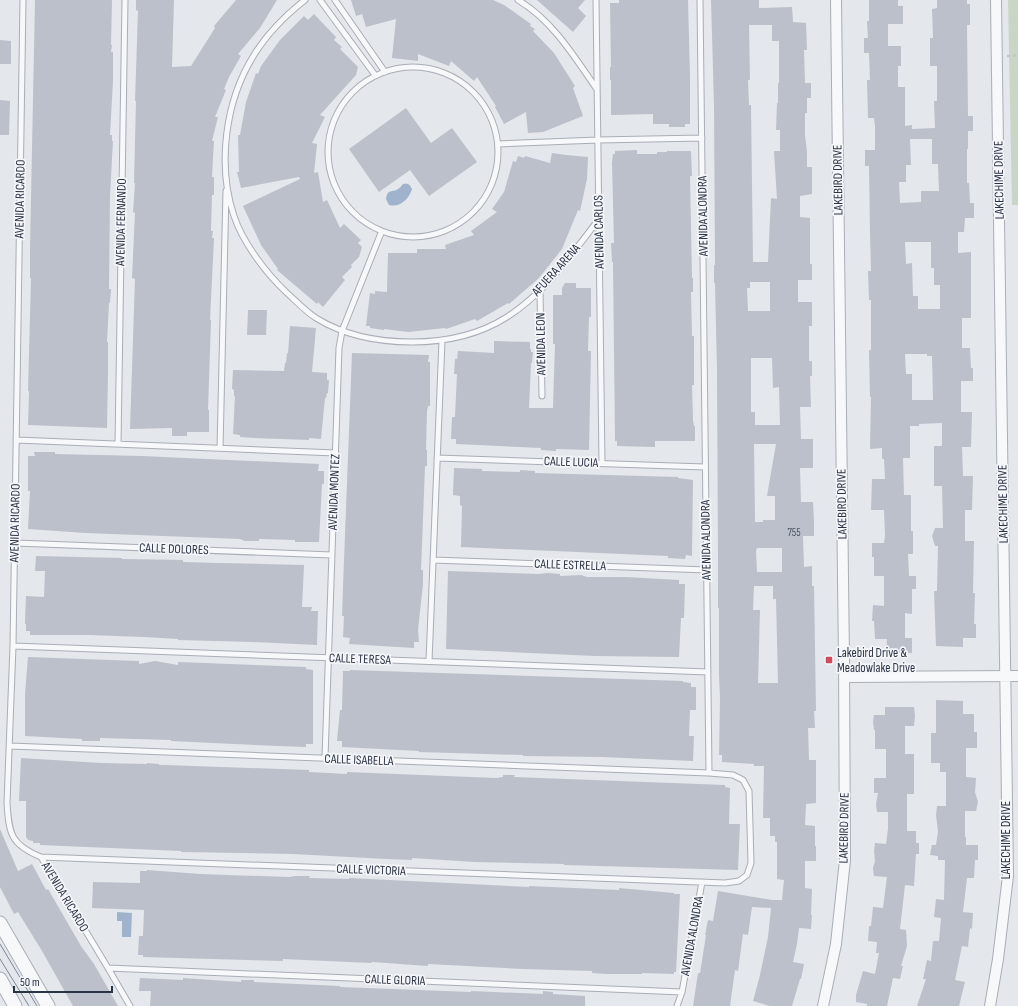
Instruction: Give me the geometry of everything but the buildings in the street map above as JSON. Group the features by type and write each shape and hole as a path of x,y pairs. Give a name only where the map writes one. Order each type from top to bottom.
{"street":[{"name":"LAKEBIRD DRIVE","path":"823,1006 836,944 845,860 836,0"},
{"name":"LAKECHIME DRIVE","path":"990,1006 998,959 1008,876 1004,676 996,0"},
{"path":"844,677 1018,676"},
{"path":"0,923 48,1006"},
{"path":"0,980 15,1006"}],"lane":[{"name":"AVENIDA RICARDO","path":"23,0 13,646 7,803 9,828 20,846 28,852 41,857 130,1006"},
{"name":"AVENIDA FERNANDO","path":"118,444 125,0"},
{"name":"AFUERA ARENA","path":"305,0 289,12 270,34 254,54 243,77 234,100 228,128 225,154 226,184 234,216 242,233 265,269 278,284 316,318 364,338 392,342 442,341 461,337 490,326 507,317 540,292 599,219"},
{"path":"320,0 374,75"},
{"path":"335,0 385,72"},
{"path":"518,0 547,24 569,48 596,88"},
{"name":"AVENIDA CARLOS","path":"596,0 602,463"},
{"name":"AVENIDA ALONDRA","path":"677,1006 682,992 702,882 725,883 739,881 747,875 751,863 749,790 743,780 733,775 709,773 700,0"},
{"path":"403,66 430,68 456,77 477,94 491,117 498,144 497,170 488,194 472,214 451,229 426,237 401,237 381,233 356,216 340,198 330,176 327,152 331,128 341,106 356,88 374,75 385,72 403,66"},
{"path":"498,144 702,138"},
{"path":"220,448 226,184"},
{"name":"AVENIDA MONTEZ","path":"325,758 340,348 342,330 381,233"},
{"name":"AVENIDA LEON","path":"540,292 542,396"},
{"path":"429,662 442,341"},
{"path":"16,440 336,453"},
{"name":"CALLE LUCIA","path":"437,458 705,467"},
{"name":"CALLE DOLORES","path":"15,544 332,555"},
{"name":"CALLE ESTRELLA","path":"433,560 706,570"},
{"name":"CALLE TERESA","path":"13,646 708,672"},
{"name":"CALLE ISABELLA","path":"10,746 709,773"},
{"name":"CALLE VICTORIA","path":"41,857 702,882"},
{"name":"CALLE GLORIA","path":"108,968 682,992"}],"green space":[{"path":"1008,0 1018,0 1018,205 1012,205"}],"water":[{"path":"403,184 409,184 412,189 409,196 400,204 393,206 389,205 386,199 388,193 399,189"},
{"path":"117,912 132,913 131,937 122,937 122,921 117,921"}],"tram line":[{"path":"0,944 37,1006"},
{"path":"0,959 29,1006"}],"place":[{"name":"Lakebird Drive & Meadowlake Drive","path":"829,660"}]}
